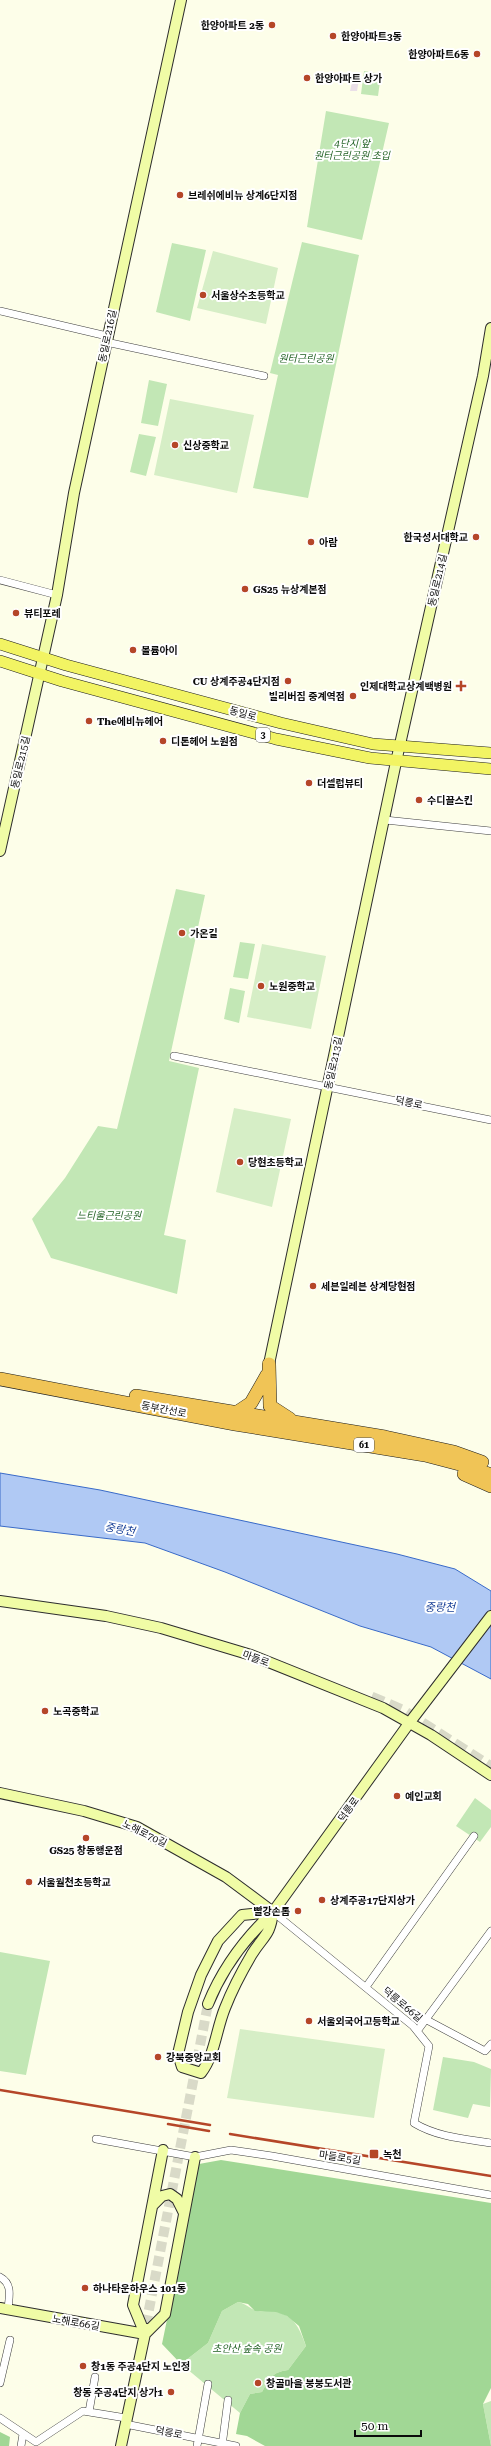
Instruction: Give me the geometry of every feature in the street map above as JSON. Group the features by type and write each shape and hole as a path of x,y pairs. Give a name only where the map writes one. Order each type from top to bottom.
{"highway":[{"path":"236,1413 251,1403 260,1389 269,1364"},
{"path":"269,1364 270,1406 303,1430"},
{"name":"동부간선로","path":"0,1379 235,1424 303,1430 327,1440 447,1468 491,1486"},
{"path":"72,1392 121,1393 236,1413 303,1430 355,1432 454,1452 491,1465"},
{"path":"371,1435 414,1453"},
{"name":"동부간선로","path":"327,1440 414,1453 467,1466 491,1475"}],"main road":[{"name":"동일로216길","path":"40,674 57,595 74,492 181,0"},
{"name":"동일로214길","path":"396,762 483,376 491,328"},
{"name":"동일로","path":"0,644 43,658 281,723 373,744 491,753"},
{"name":"동일로","path":"0,661 40,674 276,739 396,762 491,769"},
{"name":"동일로215길","path":"0,851 40,674"},
{"name":"동일로213길","path":"269,1364 396,762"},
{"name":"마들로","path":"0,1601 106,1616 211,1642 351,1694 410,1722 491,1775"},
{"name":"덕릉로","path":"208,2004 218,1981 231,1959 249,1935 273,1912 410,1722 491,1616"},
{"name":"노해로70길","path":"0,1793 98,1815 137,1827 226,1878 273,1912"},
{"path":"273,1912 271,1929 252,1954 226,2006 217,2028 209,2062 201,2073 182,2067 178,2054 188,2012 201,1975 218,1941 242,1915 273,1912"},
{"path":"146,2329 133,2305 163,2150"},
{"path":"121,2446 146,2329 165,2314 195,2157"},
{"path":"152,2206 162,2196 170,2194 177,2199 184,2213"},
{"name":"노해로66길","path":"4,2309 146,2329"}],"street":[{"path":"0,311 107,339 264,376"},
{"path":"0,580 57,595"},
{"path":"384,820 491,831"},
{"name":"덕릉로","path":"174,1056 328,1085 491,1120"},
{"path":"366,1987 474,1836"},
{"name":"덕릉로66길","path":"273,1912 418,2030 429,2046 414,2123 425,2130 441,2135 491,2143"},
{"path":"418,2030 491,1932"},
{"path":"425,2020 485,2051 491,2044"},
{"path":"96,2139 195,2157"},
{"name":"마들로5길","path":"195,2157 209,2153 231,2150 491,2195"},
{"name":"노해로66길","path":"0,2277 5,2280 10,2291 4,2309"},
{"path":"0,2383 10,2340"},
{"path":"0,2418 36,2442 84,2411 89,2412 95,2377"},
{"path":"197,2446 208,2384"},
{"path":"222,2444 228,2400"},
{"name":"덕릉로","path":"89,2412 222,2444 236,2446"},
{"path":"22,2446 23,2434"}],"shaded area":[{"path":"354,73 360,74 357,91 350,91"}],"green space":[{"path":"364,71 381,74 378,96 361,94"},
{"name":"4단지 앞 원터근린공원 초입","path":"326,111 389,123 362,240 307,227"},
{"name":"원터근린공원","path":"302,242 359,255 308,498 253,488 278,375 270,373"},
{"path":"172,243 206,250 190,321 156,312"},
{"path":"213,251 278,268 266,324 197,308"},
{"path":"149,380 167,384 158,426 141,423"},
{"path":"170,399 254,415 237,493 154,475"},
{"path":"139,434 156,437 146,476 130,472"},
{"name":"느티울근린공원","path":"176,889 205,895 169,1061 199,1068 164,1235 186,1240 177,1294 51,1258 32,1219 65,1178 98,1126 117,1129"},
{"path":"240,942 255,944 248,979 233,977"},
{"path":"262,944 326,956 311,1029 247,1017"},
{"path":"230,988 245,991 239,1023 224,1019"},
{"path":"234,1108 291,1119 272,1207 216,1192"},
{"path":"475,1798 491,1810 491,1827 480,1842 456,1826"},
{"path":"0,1952 50,1961 26,2075 0,2071"},
{"path":"240,2029 385,2049 374,2118 227,2098"},
{"path":"443,2057 474,2062 491,2069 490,2107 473,2104 468,2118 433,2110"},
{"path":"221,2160 491,2203 491,2388 483,2404 491,2446 265,2446 247,2436 236,2434 240,2413 250,2394 262,2392 267,2383 275,2374 288,2370 306,2346 299,2326 287,2316 276,2312 255,2311 248,2304 238,2302 222,2311 208,2343 181,2364 162,2344 199,2164"},
{"name":"초안산 숲속 공원","path":"238,2302 260,2311 275,2311 293,2320 299,2329 306,2346 288,2370 275,2374 267,2383 262,2392 250,2394 240,2413 181,2364 208,2343 222,2311"},
{"path":"491,2401 491,2446 483,2404"},
{"path":"0,2432 10,2437 9,2446 0,2446"}],"water":[{"name":"중랑천","path":"0,1473 100,1490 397,1554 455,1569 491,1591 491,1679 431,1647 360,1626 225,1572 145,1543 0,1526"}],"tunnel":[{"path":"371,1698 402,1711 491,1768"},
{"path":"146,2325 208,2004"}],"railway":[{"path":"0,2090 210,2125"},
{"path":"168,2124 209,2131"},
{"path":"230,2134 491,2176"}],"place":[{"name":"한양아파트 2동","path":"272,25"},
{"name":"한양아파트3동","path":"333,36"},
{"name":"한양아파트6동","path":"477,54"},
{"name":"한양아파트 상가","path":"307,78"},
{"name":"브레쉬에비뉴 상계6단지점","path":"180,195"},
{"name":"서울상수초등학교","path":"203,295"},
{"name":"신상중학교","path":"175,445"},
{"name":"한국성서대학교","path":"476,537"},
{"name":"아람","path":"311,542"},
{"name":"GS25 뉴상계본점","path":"245,589"},
{"name":"뷰티포레","path":"16,613"},
{"name":"볼륨아이","path":"133,650"},
{"name":"CU 상계주공4단지점","path":"288,681"},
{"name":"인제대학교상계백병원","path":"461,686"},
{"name":"빌리버짐 중계역점","path":"353,696"},
{"name":"The에비뉴헤어","path":"89,721"},
{"name":"디톤헤어 노원점","path":"163,741"},
{"name":"더셀럽뷰티","path":"309,783"},
{"name":"수디끌스킨","path":"419,800"},
{"name":"가온길","path":"182,933"},
{"name":"노원중학교","path":"261,986"},
{"name":"당현초등학교","path":"240,1162"},
{"name":"세븐일레븐 상계당현점","path":"313,1286"},
{"name":"노곡중학교","path":"45,1711"},
{"name":"예인교회","path":"397,1796"},
{"name":"GS25 창동행운점","path":"86,1838"},
{"name":"서울월천초등학교","path":"29,1882"},
{"name":"상계주공17단지상가","path":"322,1900"},
{"name":"빨강손톱","path":"298,1911"},
{"name":"서울외국어고등학교","path":"309,2021"},
{"name":"강북중앙교회","path":"158,2057"},
{"name":"녹천","path":"374,2154"},
{"name":"하나타운하우스 101동","path":"85,2288"},
{"name":"창1동 주공4단지 노인정","path":"83,2366"},
{"name":"창골마을 붕붕도서관","path":"258,2383"},
{"name":"창동 주공4단지 상가1","path":"171,2392"}]}
